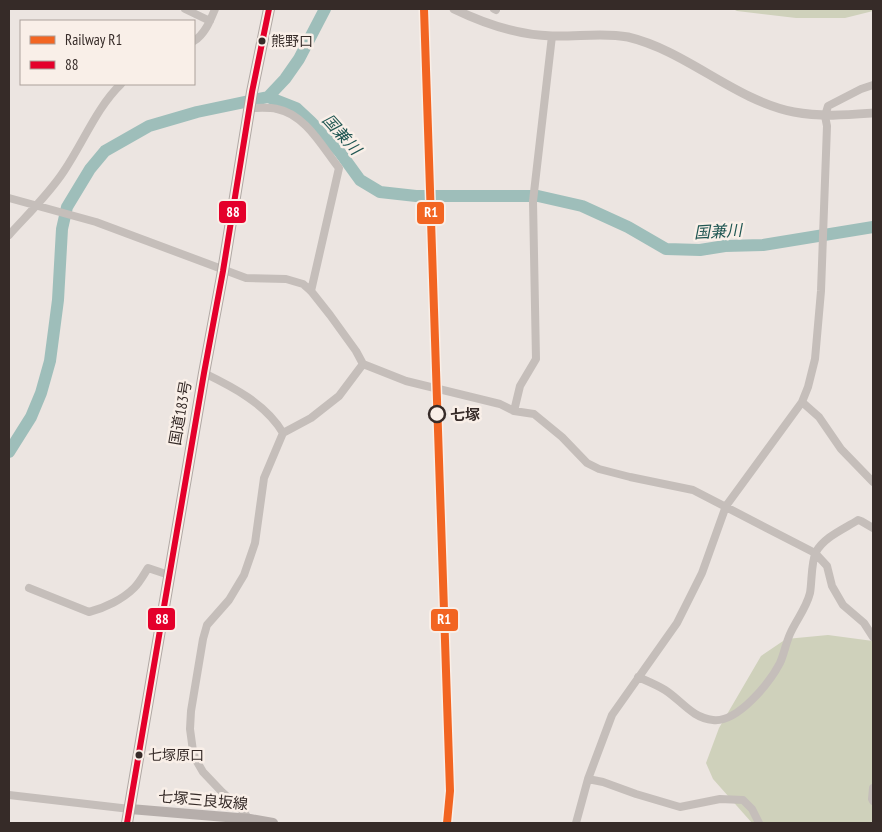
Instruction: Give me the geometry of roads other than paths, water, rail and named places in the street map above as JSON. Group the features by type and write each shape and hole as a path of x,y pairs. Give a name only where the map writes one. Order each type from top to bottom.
{"highway":[{"name":"国道183号","path":"127,823 268,9"}],"main road":[{"name":"七塚三良坂線","path":"130,809 274,823"}],"street":[{"path":"185,9 210,21"},
{"path":"195,40 210,21 215,9"},
{"path":"459,10 504,29 552,36 594,35 626,37 653,44 758,99 792,112 825,116 873,113"},
{"path":"514,411 520,386 536,359 533,201 552,36"},
{"path":"9,235 65,170 94,121 121,85"},
{"path":"576,823 588,780 612,715 677,623 702,573 726,506 802,402 815,359 818,328 827,126 825,116 828,106 873,85"},
{"path":"251,101 277,108 294,116 339,168 311,291"},
{"path":"9,198 96,222 246,278 286,279 304,284 363,364 406,381 500,404 514,411 534,414 562,437 586,463 599,469 630,477 693,490 815,553 828,566 832,586 842,605 864,623 873,637"},
{"path":"251,821 203,772 196,760 190,729 190,711 207,625 229,600 244,575 255,542 264,478 283,433 311,418 339,396 363,364"},
{"path":"204,373 227,384 256,403 277,424 283,433"},
{"path":"802,402 819,417 841,449 873,482"},
{"path":"638,677 666,690 694,714 713,720 721,720 741,709 772,678 781,660 790,635 806,607 810,593 815,553 824,541 858,520 873,528"},
{"path":"29,588 89,612 112,603 134,588 148,568 169,574"},
{"path":"588,780 603,782 636,794 680,806 720,799 743,800 752,809 759,823"},
{"path":"873,788 873,802"},
{"path":"9,795 130,809"}],"waterway":[{"path":"268,97 285,79 299,59 325,9"},
{"name":"国兼川","path":"9,452 31,417 41,393 50,361 58,300 62,229 67,207 90,169 105,151 149,126 197,112 268,97 296,108 339,151 360,180 380,192 416,196 538,196 582,206 628,227 666,249 700,250 725,246 763,245 873,227"}],"rail line":[{"name":"R1","path":"424,9 450,791 447,823"}],"place":[{"name":"熊野口","path":"262,41"},
{"name":"七塚","path":"437,414"},
{"name":"七塚原口","path":"139,755"}]}
